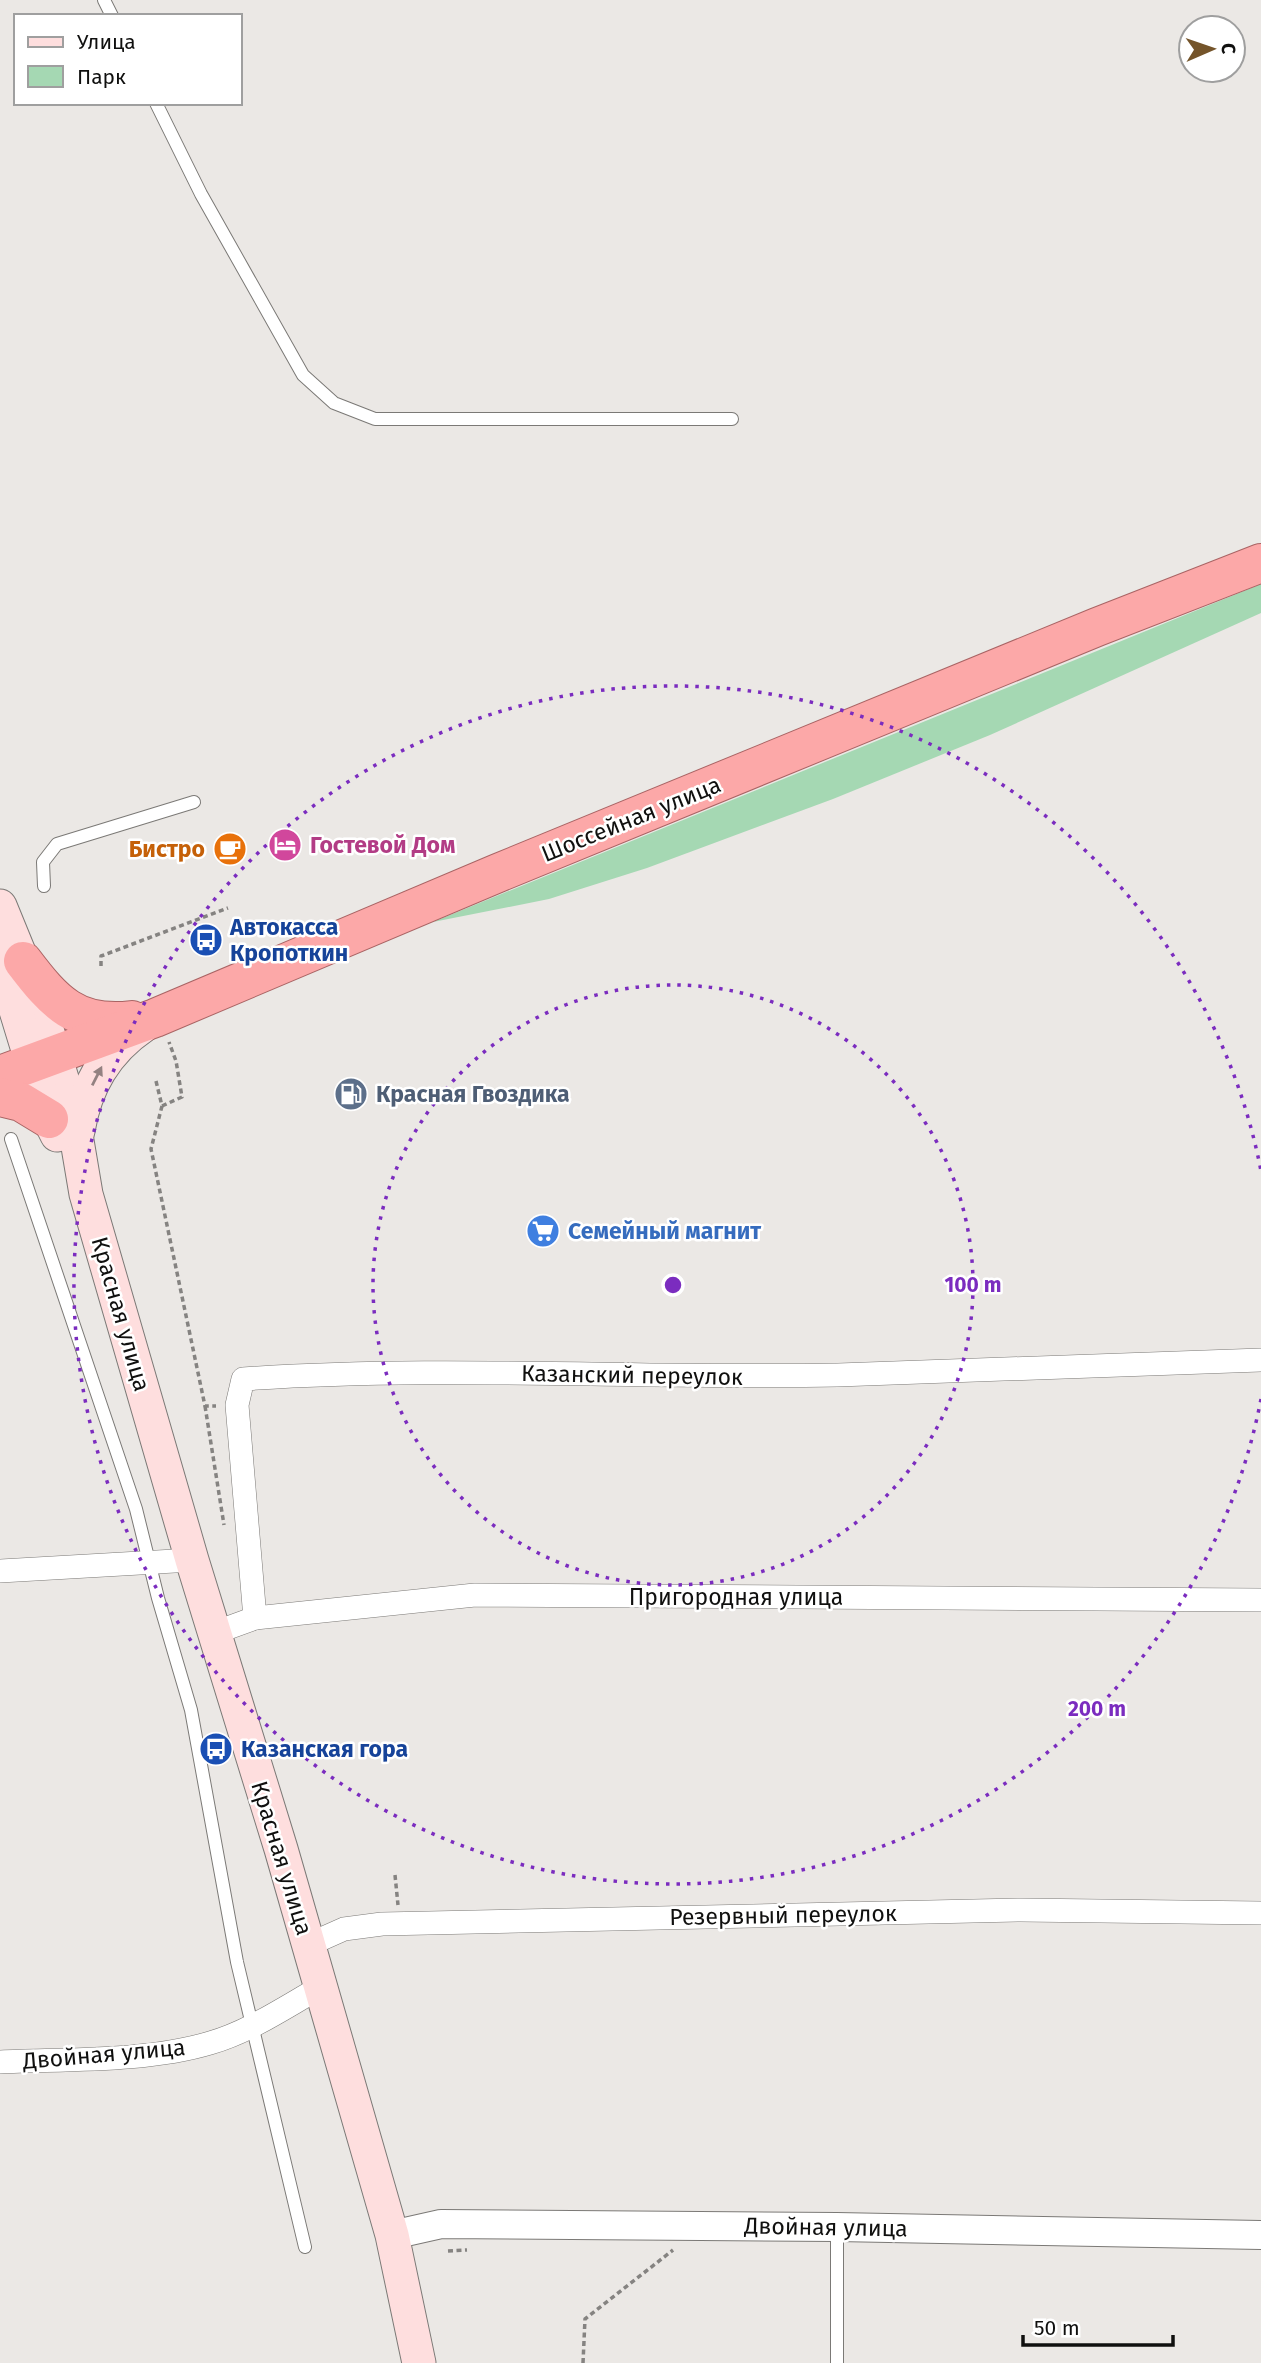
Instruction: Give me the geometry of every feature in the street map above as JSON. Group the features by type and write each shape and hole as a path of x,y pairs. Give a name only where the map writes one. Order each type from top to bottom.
{"highway":[{"name":"Шоссейная улица","path":"29,1064 162,1030 498,873 1261,563"},
{"path":"15,963 67,1009 91,1019 162,1030"},
{"path":"0,1097 21,1101 63,1130"}],"main road":[{"name":"Красная улица","path":"0,906 15,963"},
{"name":"Красная улица","path":"0,918 15,963 36,993 29,1064 63,1130 86,1194 392,2235 419,2363"},
{"path":"0,1010 15,963"},
{"path":"63,1130 82,1109 106,1059 123,1040 162,1030"}],"street":[{"name":"Казанский переулок","path":"237,1405 243,1379 293,1376 590,1372 797,1376 1261,1360"},
{"path":"237,1405 255,1618"},
{"path":"0,1572 192,1560"},
{"name":"Пригородная улица","path":"214,1633 255,1618 475,1595 1261,1600"},
{"name":"Резервный переулок","path":"308,1945 344,1929 400,1924 1021,1910 1261,1913"},
{"name":"Двойная улица","path":"0,2062 167,2054 212,2043 254,2024 321,1987"},
{"name":"Двойная улица","path":"392,2235 441,2224 837,2227 1261,2235"}],"lane":[{"path":"157,105 201,194 303,375 334,403 375,419 732,419"},
{"path":"44,886 43,862 57,844 194,802"},
{"path":"11,1139 136,1509 148,1563 191,1710 237,1962 254,2024 305,2247"},
{"path":"837,2227 837,2363"}],"path":[{"path":"101,966 101,956 228,908"},
{"path":"162,1030 176,1061 181,1097 162,1106"},
{"path":"156,1081 162,1106 151,1149 205,1406 224,1527"},
{"path":"205,1406 237,1405"},
{"path":"395,1875 400,1924"},
{"path":"583,2363 585,2319 672,2250 686,2250"}],"green space":[{"path":"1261,584 1261,613 990,735 833,799 647,868 549,899 433,922"}],"place":[{"name":"Гостевой Дом","path":"285,845"},
{"name":"Бистро","path":"230,849"},
{"name":"Автокасса Кропоткин","path":"206,940"},
{"name":"Красная Гвоздика","path":"351,1094"},
{"name":"Семейный магнит","path":"543,1231"},
{"name":"Казанская гора","path":"216,1749"}]}
